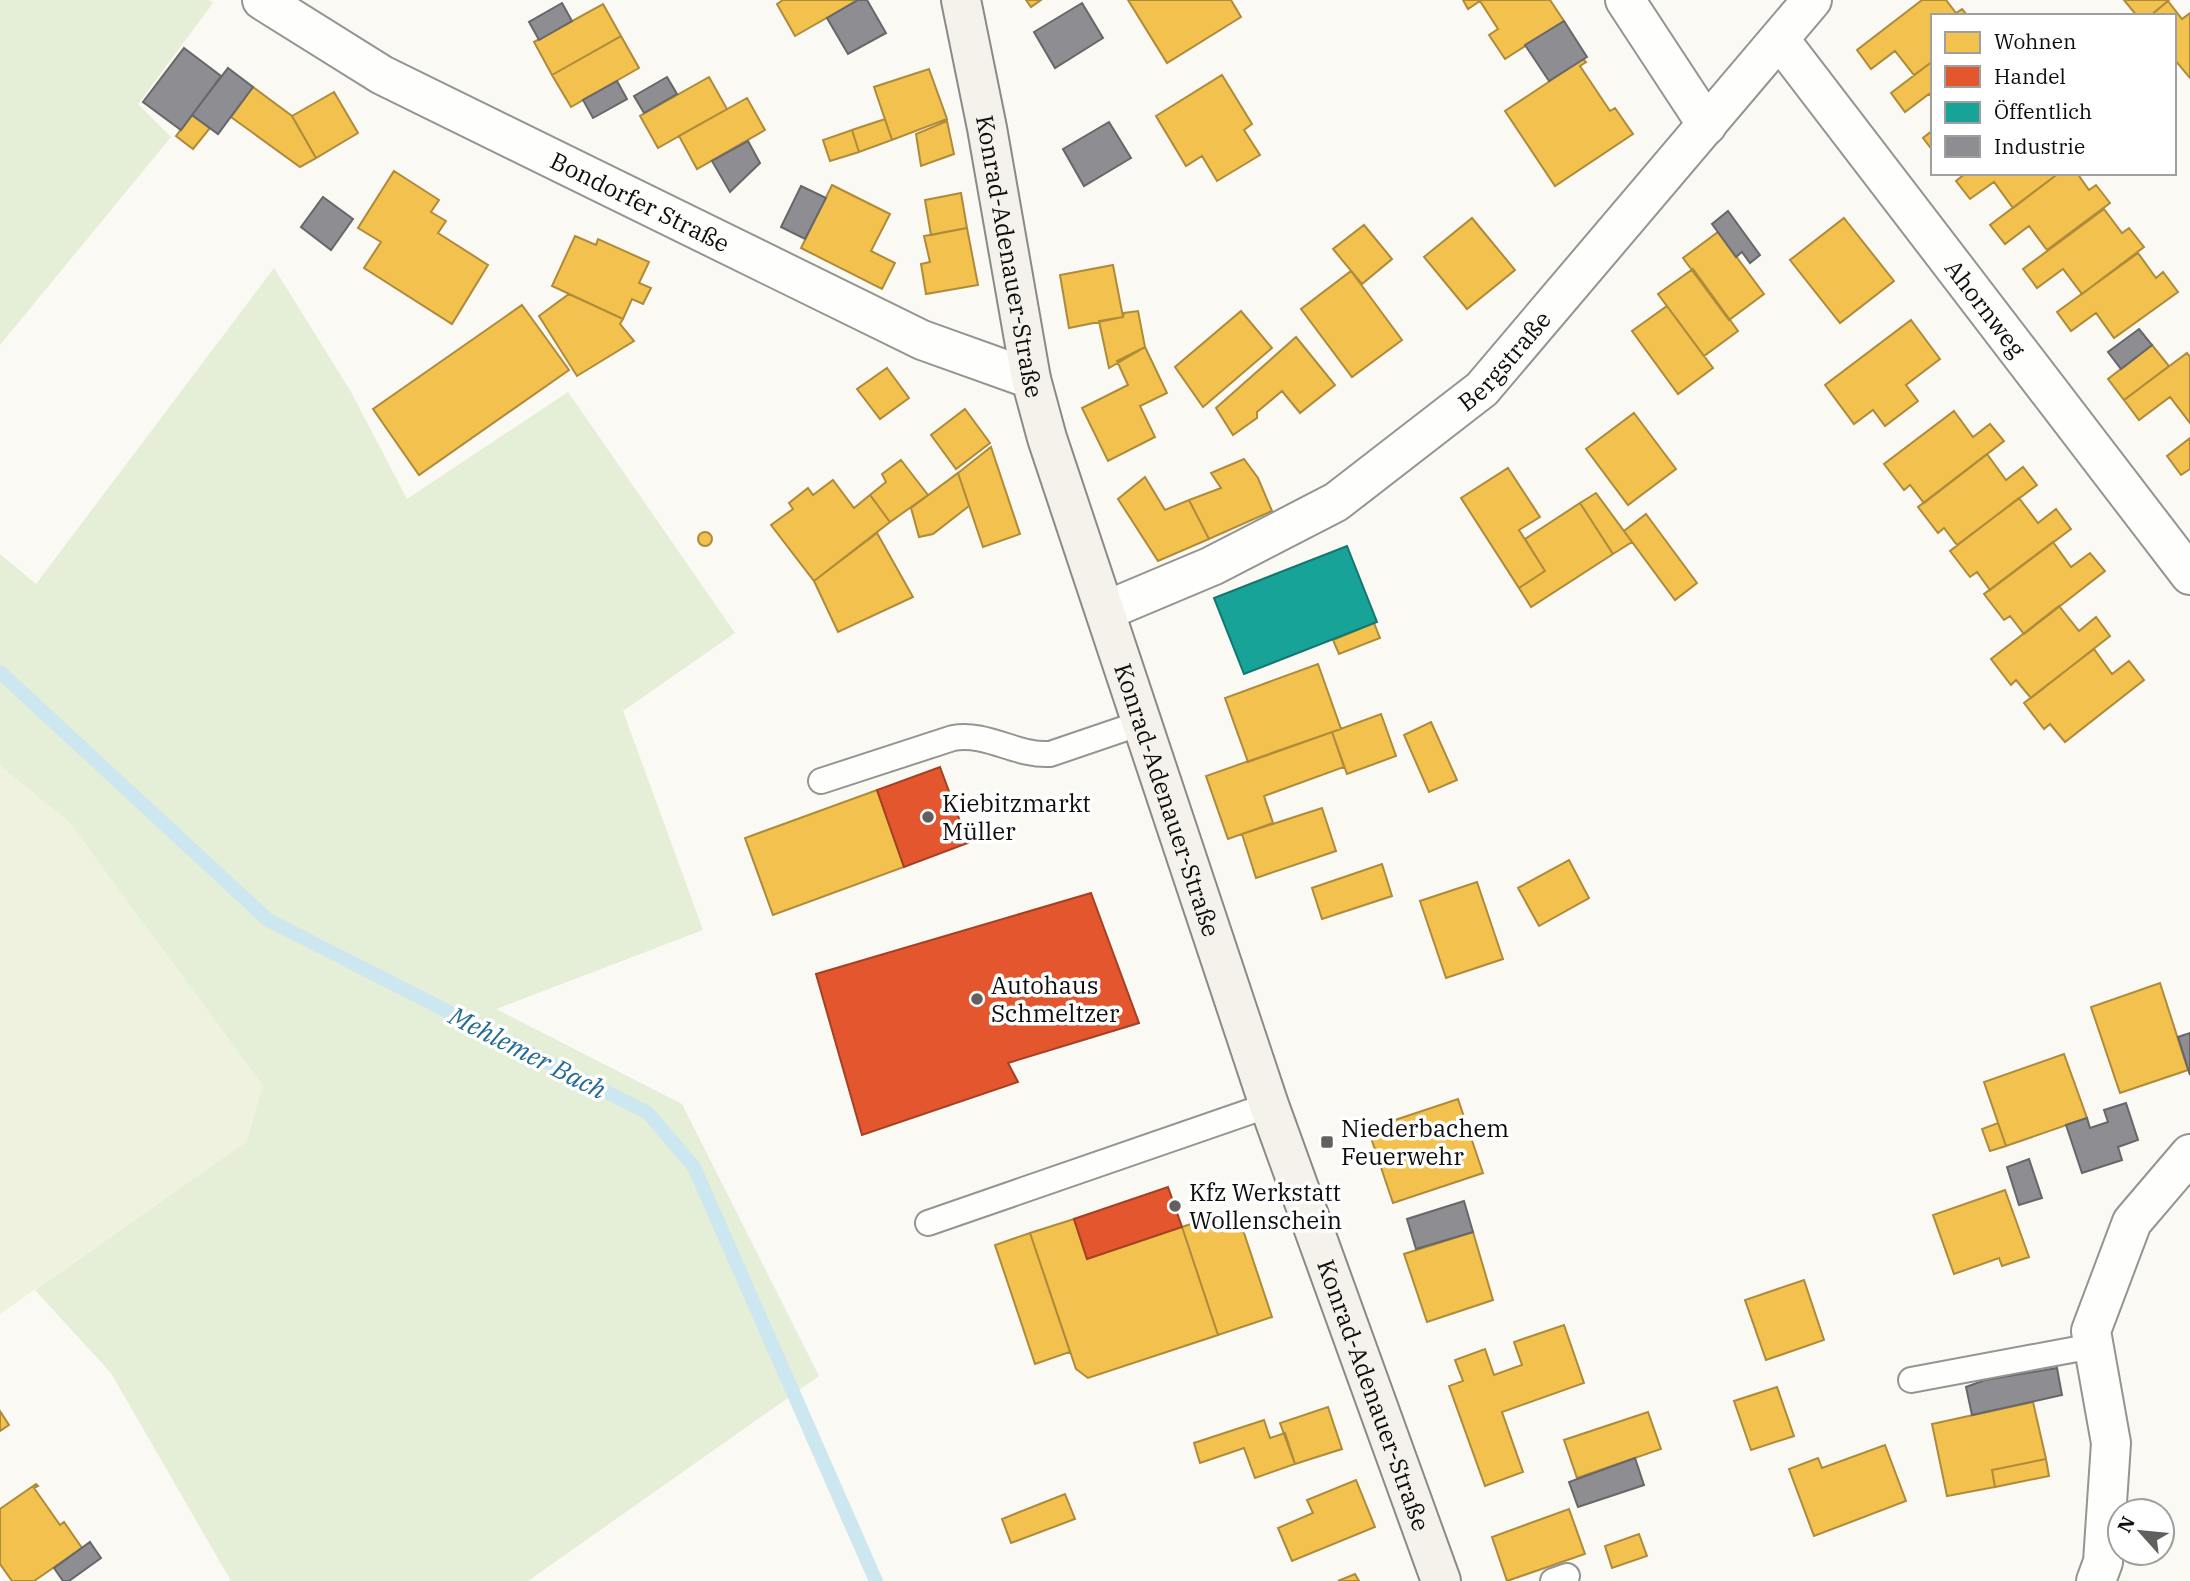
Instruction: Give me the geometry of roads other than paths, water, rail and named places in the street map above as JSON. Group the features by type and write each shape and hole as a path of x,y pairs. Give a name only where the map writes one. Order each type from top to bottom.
{"main road":[{"name":"Konrad-Adenauer-Straße","path":"961,0 1031,379 1269,1105 1441,1581"}],"street":[{"name":"Bondorfer Straße","path":"262,0 275,11 394,81 922,340 1031,379"},
{"path":"1625,0 1707,125"},
{"name":"Bergstraße","path":"1105,611 1212,566 1336,502 1482,389 1812,0"},
{"name":"Ahornweg","path":"1780,40 2190,575"},
{"path":"2096,1581 2103,1562 2111,1443 2091,1331 2132,1222 2190,1154"}],"lane":[{"path":"821,781 968,736 1036,754 1050,754 1144,722"},
{"path":"928,1223 1269,1105"},
{"path":"1911,1380 2093,1346"}],"waterway":[{"name":"Mehlemer Bach","path":"0,672 268,920 648,1113 694,1167 876,1581"}],"place":[{"name":"Kiebitzmarkt Müller","path":"928,817"},
{"name":"Autohaus Schmeltzer","path":"977,999"},
{"name":"Niederbachem Feuerwehr","path":"1327,1142"},
{"name":"Kfz Werkstatt Wollenschein","path":"1175,1206"}]}
